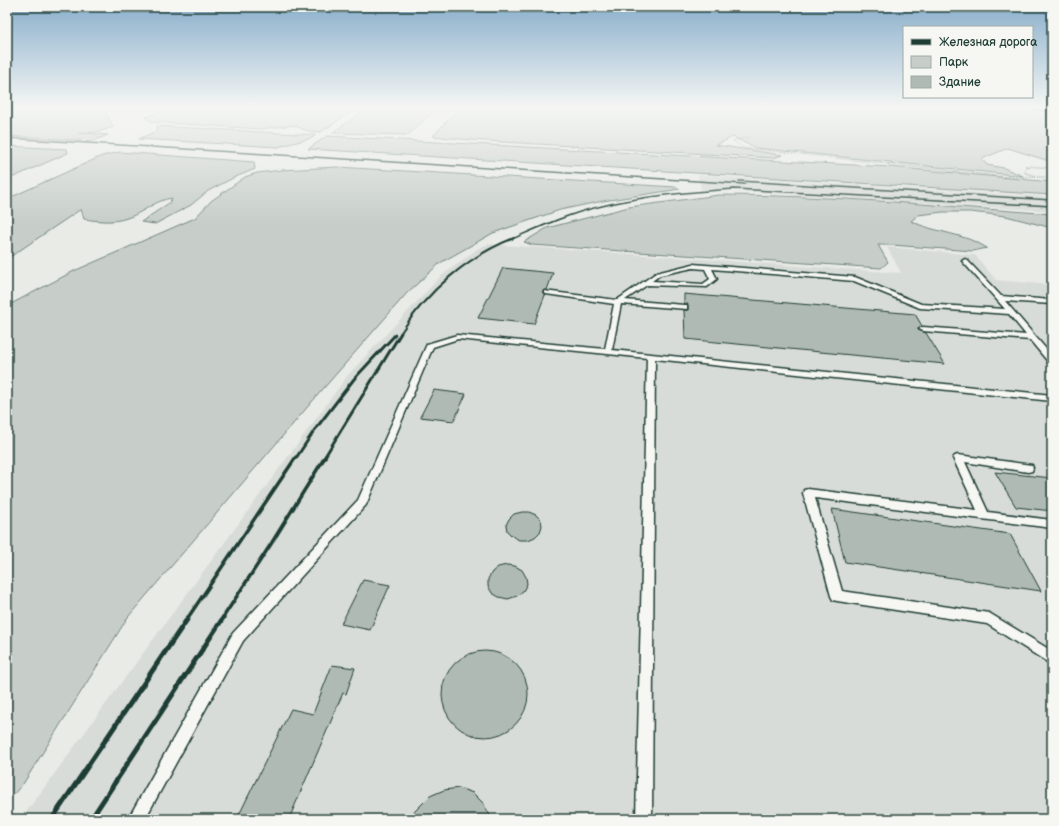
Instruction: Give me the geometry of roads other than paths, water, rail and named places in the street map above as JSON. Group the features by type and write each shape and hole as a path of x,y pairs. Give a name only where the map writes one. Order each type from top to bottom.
{"lane":[{"path":"965,261 1034,338 1052,362"},
{"path":"608,352 618,302 658,274 693,266 855,279 920,306 1011,312"},
{"path":"646,283 705,286 714,279 707,267"},
{"path":"546,292 618,302 684,307"},
{"path":"999,298 1052,302"},
{"path":"924,329 1034,338"},
{"path":"136,819 238,637 362,502 430,346 457,336 1052,398"},
{"path":"644,819 651,357"},
{"path":"985,516 958,458 1028,468"},
{"path":"1052,524 808,493 837,596 989,619 1052,659"}],"railway":[{"path":"128,146 745,184"},
{"path":"739,181 1052,200"},
{"path":"512,239 565,217 614,203 665,195 734,189 1052,206"},
{"path":"400,334 423,303 450,277 481,255 514,238"},
{"path":"324,458 401,333"},
{"path":"296,458 314,431 354,379 395,335"},
{"path":"187,619 296,457"},
{"path":"222,619 325,457"},
{"path":"52,819 188,618"},
{"path":"91,819 223,618"}]}
